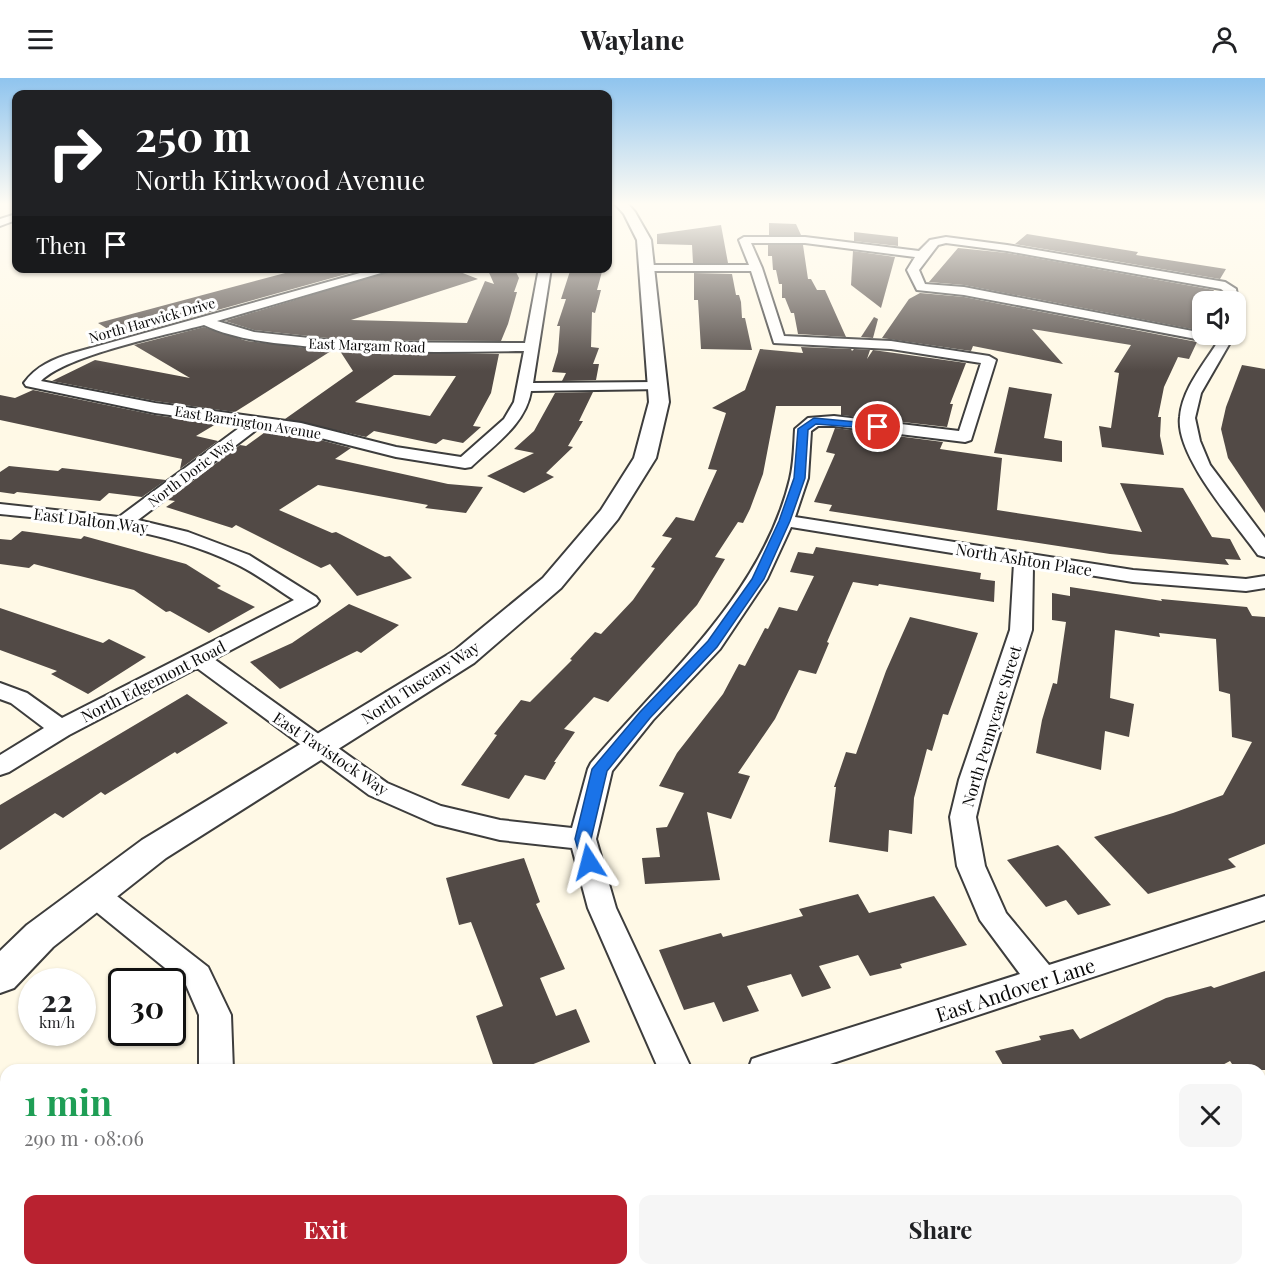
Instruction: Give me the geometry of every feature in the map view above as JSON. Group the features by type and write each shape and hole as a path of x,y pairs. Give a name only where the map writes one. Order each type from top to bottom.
{"street":[{"name":"North Tuscany Way","path":"0,976 40,936 154,849 464,657 552,583 610,514 645,458 658,402 645,260"},
{"path":"673,1064 602,908 583,839 600,769 645,715 712,644 758,579 785,521 800,478 803,429 814,421 834,421 965,437 989,360 891,345 779,340 752,260"},
{"path":"919,260 913,270 921,287 964,291 1192,332"},
{"path":"1075,260 1225,286 1231,291"},
{"path":"646,268 756,268"},
{"name":"North Harwick Drive","path":"31,383 36,375 64,361 376,273"},
{"path":"544,273 525,387 657,386"},
{"path":"369,275 384,281"},
{"name":"East Margam Road","path":"205,320 238,334 323,345 532,347"},
{"path":"1223,345 1194,393 1187,418 1192,441 1202,466 1265,551"},
{"name":"East Barrington Avenue","path":"31,383 154,408 301,428 396,452 465,463 510,422 522,402 525,387"},
{"name":"North Doric Way","path":"124,522 257,422"},
{"name":"East Dalton Way","path":"0,509 124,522 166,530 245,560 309,601"},
{"name":"North Ashton Place","path":"785,521 1133,576 1246,585 1265,582"},
{"name":"North Pennycare Street","path":"1023,559 1021,630 972,780 963,817 971,866 996,920 1043,980"},
{"name":"North Edgemont Road","path":"0,766 61,729 309,601"},
{"name":"East Tavistock Way","path":"198,658 378,789 435,814 500,830 583,839"},
{"path":"0,690 19,698 61,729"},
{"path":"94,894 197,976 215,1015 216,1064"},
{"name":"East Andover Lane","path":"783,1064 1265,908"}],"building":[{"path":"693,260 727,260 728,263 693,263"},
{"path":"772,260 805,260 808,279 811,279 817,290 825,290 846,337 798,334 794,313 791,313 785,298 782,298 782,284 779,284 776,270 773,270"},
{"path":"852,260 894,260 881,308 851,285"},
{"path":"948,260 1045,260 1214,290 1192,291 1192,329 964,285 929,282"},
{"path":"1108,260 1167,260 1226,269 1220,279"},
{"path":"285,273 350,273 121,337 98,323"},
{"path":"383,273 463,273 478,279 351,320 467,323 485,281 494,284 489,273 516,273 519,278 508,324 501,341 346,340 254,330 225,321"},
{"path":"569,273 602,273 597,290 601,290 595,313 592,312 591,347 599,348 593,364 599,364 596,380 562,381 566,373 552,372 558,352 560,326 557,326 566,299 561,299"},
{"path":"694,273 732,274 752,350 701,349 698,300 694,300"},
{"path":"920,293 964,297 1192,341 1192,345 1196,345 1189,359 1178,357 1164,387 1158,417 1161,417 1160,436 1164,455 1102,447 1099,426 1111,428 1119,373 1114,372 1131,345 1032,329 1063,364 973,346 971,351 882,338 909,299"},
{"path":"874,317 878,319 873,338 861,337"},
{"path":"204,327 247,341 331,351 235,412 155,401 52,381 95,360 190,378 134,345"},
{"path":"801,347 870,350 867,359 873,350 966,363 950,404 953,404 947,427 841,415 841,406 776,406 763,474 750,509 743,523 738,522 715,557 725,559 697,605 608,702 594,697 564,729 575,732 554,762 556,762 545,780 525,775 509,799 461,785 497,735 494,734 521,700 530,702 572,660 570,659 595,632 601,634 633,600 655,568 651,567 672,538 662,536 676,517 694,521 717,470 708,469 726,413 712,408 745,390 760,349 803,353"},
{"path":"340,351 499,354 491,393 473,426 481,427 463,443 443,439 436,444 374,431 366,437 285,419 353,371","holes":["394,375 456,376 430,416 355,402"]},
{"path":"1242,365 1265,369 1265,513 1228,458 1221,429 1226,407"},
{"path":"1009,387 1052,394 1044,438 1062,441 1062,462 994,453"},
{"path":"33,390 155,415 216,424 196,436 218,441 180,469 182,459 0,420 0,395 15,398"},
{"path":"593,392 579,421 583,421 568,446 573,447 546,473 554,477 524,493 487,476 534,453 514,449 534,431 555,393"},
{"path":"835,428 943,442 940,449 1002,458 997,510 1142,532 1120,483 1183,488 1212,537 1230,539 1241,560 1225,559 1229,565 1110,554 829,511 832,505 814,502 835,454 826,452"},
{"path":"268,430 301,435 351,448 335,459 448,484 483,487 466,513 425,508 428,505 318,485 279,510 332,533 336,532 385,557 390,556 412,578 357,596 330,564 321,568 236,525 232,528 166,507 175,501 168,500 240,445 246,446"},
{"path":"9,466 58,471 62,468 166,480 142,497 109,493 100,501 0,492 0,472"},
{"path":"22,531 81,539 84,536 186,564 221,586 217,588 255,607 209,633 170,611 166,612 134,590 34,564 29,568 0,564 0,539 11,540"},
{"path":"816,547 981,573 980,579 995,581 994,602 853,582 816,674 799,670 775,719 738,773 750,776 731,819 707,812 720,880 645,884 642,858 660,857 656,828 667,827 684,793 659,786 677,753 723,694 739,664 745,666 779,607 797,611 814,576 790,572 798,552 813,554"},
{"path":"1070,587 1162,601 1161,599 1247,607 1252,616 1265,617 1265,844 1228,859 1236,867 1148,894 1094,837 1223,795 1252,742 1232,737 1230,694 1219,691 1216,639 1159,633 1160,637 1115,630 1110,698 1134,704 1129,737 1105,731 1101,770 1036,753 1042,720 1053,683 1057,684 1066,622 1052,620 1052,593 1070,596"},
{"path":"349,604 399,625 361,653 357,651 280,689 250,662 292,643"},
{"path":"0,608 103,643 109,639 146,657 88,694 51,674 57,671 0,650"},
{"path":"910,617 978,633 948,715 943,714 932,751 927,749 914,798 912,834 889,830 888,852 829,842 836,787 834,787 846,752 856,754 886,671"},
{"path":"187,694 228,723 105,795 101,792 63,818 55,813 0,850 0,805"},
{"path":"1058,845 1111,905 1078,915 1066,900 1046,907 1007,860"},
{"path":"524,858 540,902 536,904 565,969 540,978 556,1016 576,1009 590,1042 533,1064 493,1064 476,1016 503,1006 471,922 459,925 446,878"},
{"path":"858,894 869,913 934,896 967,945 900,964 902,968 870,976 858,955 819,966 831,988 802,997 791,974 747,986 759,1011 723,1022 714,1002 684,1010 659,950 721,933 723,937 803,916 799,909"},
{"path":"1265,971 1265,1064 1232,1064 1230,1061 1224,1064 1003,1064 995,1051 1041,1040 1039,1036 1073,1029 1080,1039 1166,998 1211,986 1214,988"}],"route":[{"path":"589,862 583,839 600,769 645,715 712,644 758,579 785,521 800,478 803,429 814,421 834,421 878,427"}]}
